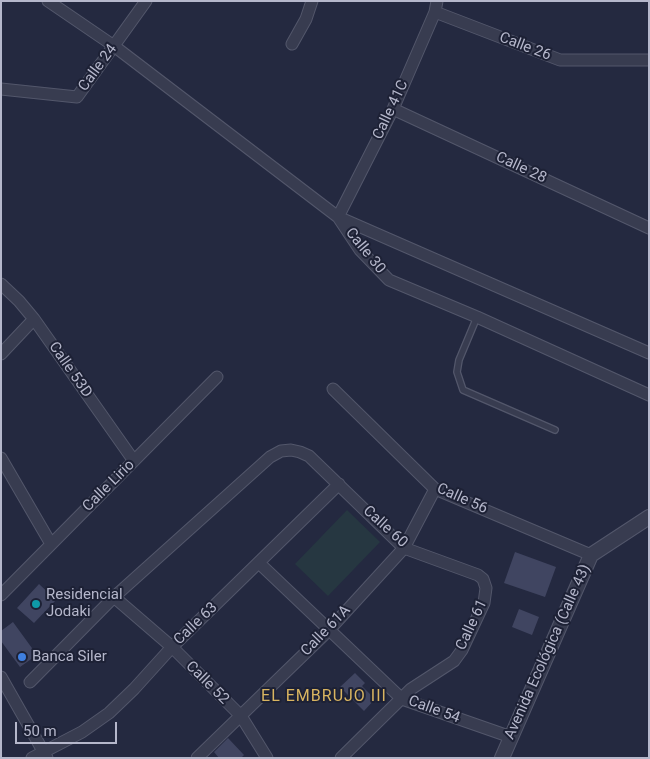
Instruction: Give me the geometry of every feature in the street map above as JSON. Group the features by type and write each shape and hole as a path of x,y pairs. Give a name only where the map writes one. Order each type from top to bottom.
{"street":[{"path":"48,1 114,46 338,217"},
{"name":"Calle 24","path":"1,89 77,97 146,1"},
{"path":"292,44 306,19 312,1"},
{"name":"Calle 26","path":"436,6 560,60 649,60"},
{"name":"Calle 41C","path":"338,217 392,109 436,6"},
{"name":"Calle 28","path":"392,109 649,228"},
{"name":"Calle 30","path":"338,217 360,250 389,280 477,317 649,395"},
{"name":"Calle 30","path":"338,217 649,353"},
{"name":"Calle 53D","path":"1,284 34,319 134,461"},
{"path":"1,354 34,319"},
{"name":"Calle Lirio","path":"1,595 217,377"},
{"name":"Calle 56","path":"334,389 434,489 591,555"},
{"name":"Calle 60","path":"114,597 270,457 281,451 291,450 309,456 404,548 478,575 483,579 486,588"},
{"path":"1,458 51,544"},
{"name":"Calle 63","path":"32,758 45,755 109,713 172,648 339,484"},
{"name":"Calle 61A","path":"197,758 329,630 404,548 434,489"},
{"name":"Avenida Ecológica (Calle 43)","path":"502,758 591,555 649,517"},
{"name":"Calle 54","path":"259,563 402,699 510,737"},
{"name":"Calle 61","path":"341,758 421,682 445,669 454,661 462,650 484,603 486,588"},
{"path":"30,682 114,597"},
{"name":"Calle 52","path":"114,597 172,648 241,716 267,758"},
{"path":"1,677 45,755"}],"lane":[{"path":"477,317 459,360 458,372 463,390 555,430"}],"shaded area":[{"path":"347,510 380,542 328,596 295,564"}],"building":[{"path":"515,552 556,567 545,597 504,583"},
{"name":"Residencial Jodaki","path":"39,584 56,600 34,623 17,608"},
{"path":"519,609 539,617 532,635 512,627"},
{"path":"13,622 37,655 20,667 1,641 1,631"},
{"path":"355,673 365,683 362,686 375,699 364,711 340,687"},
{"path":"228,738 244,755 241,758 219,758 214,752"}],"place":[{"name":"Residencial Jodaki","path":"36,604"},
{"name":"Banca Siler","path":"22,657"}],"district":[{"name":"EL EMBRUJO III","path":"324,697"}]}
